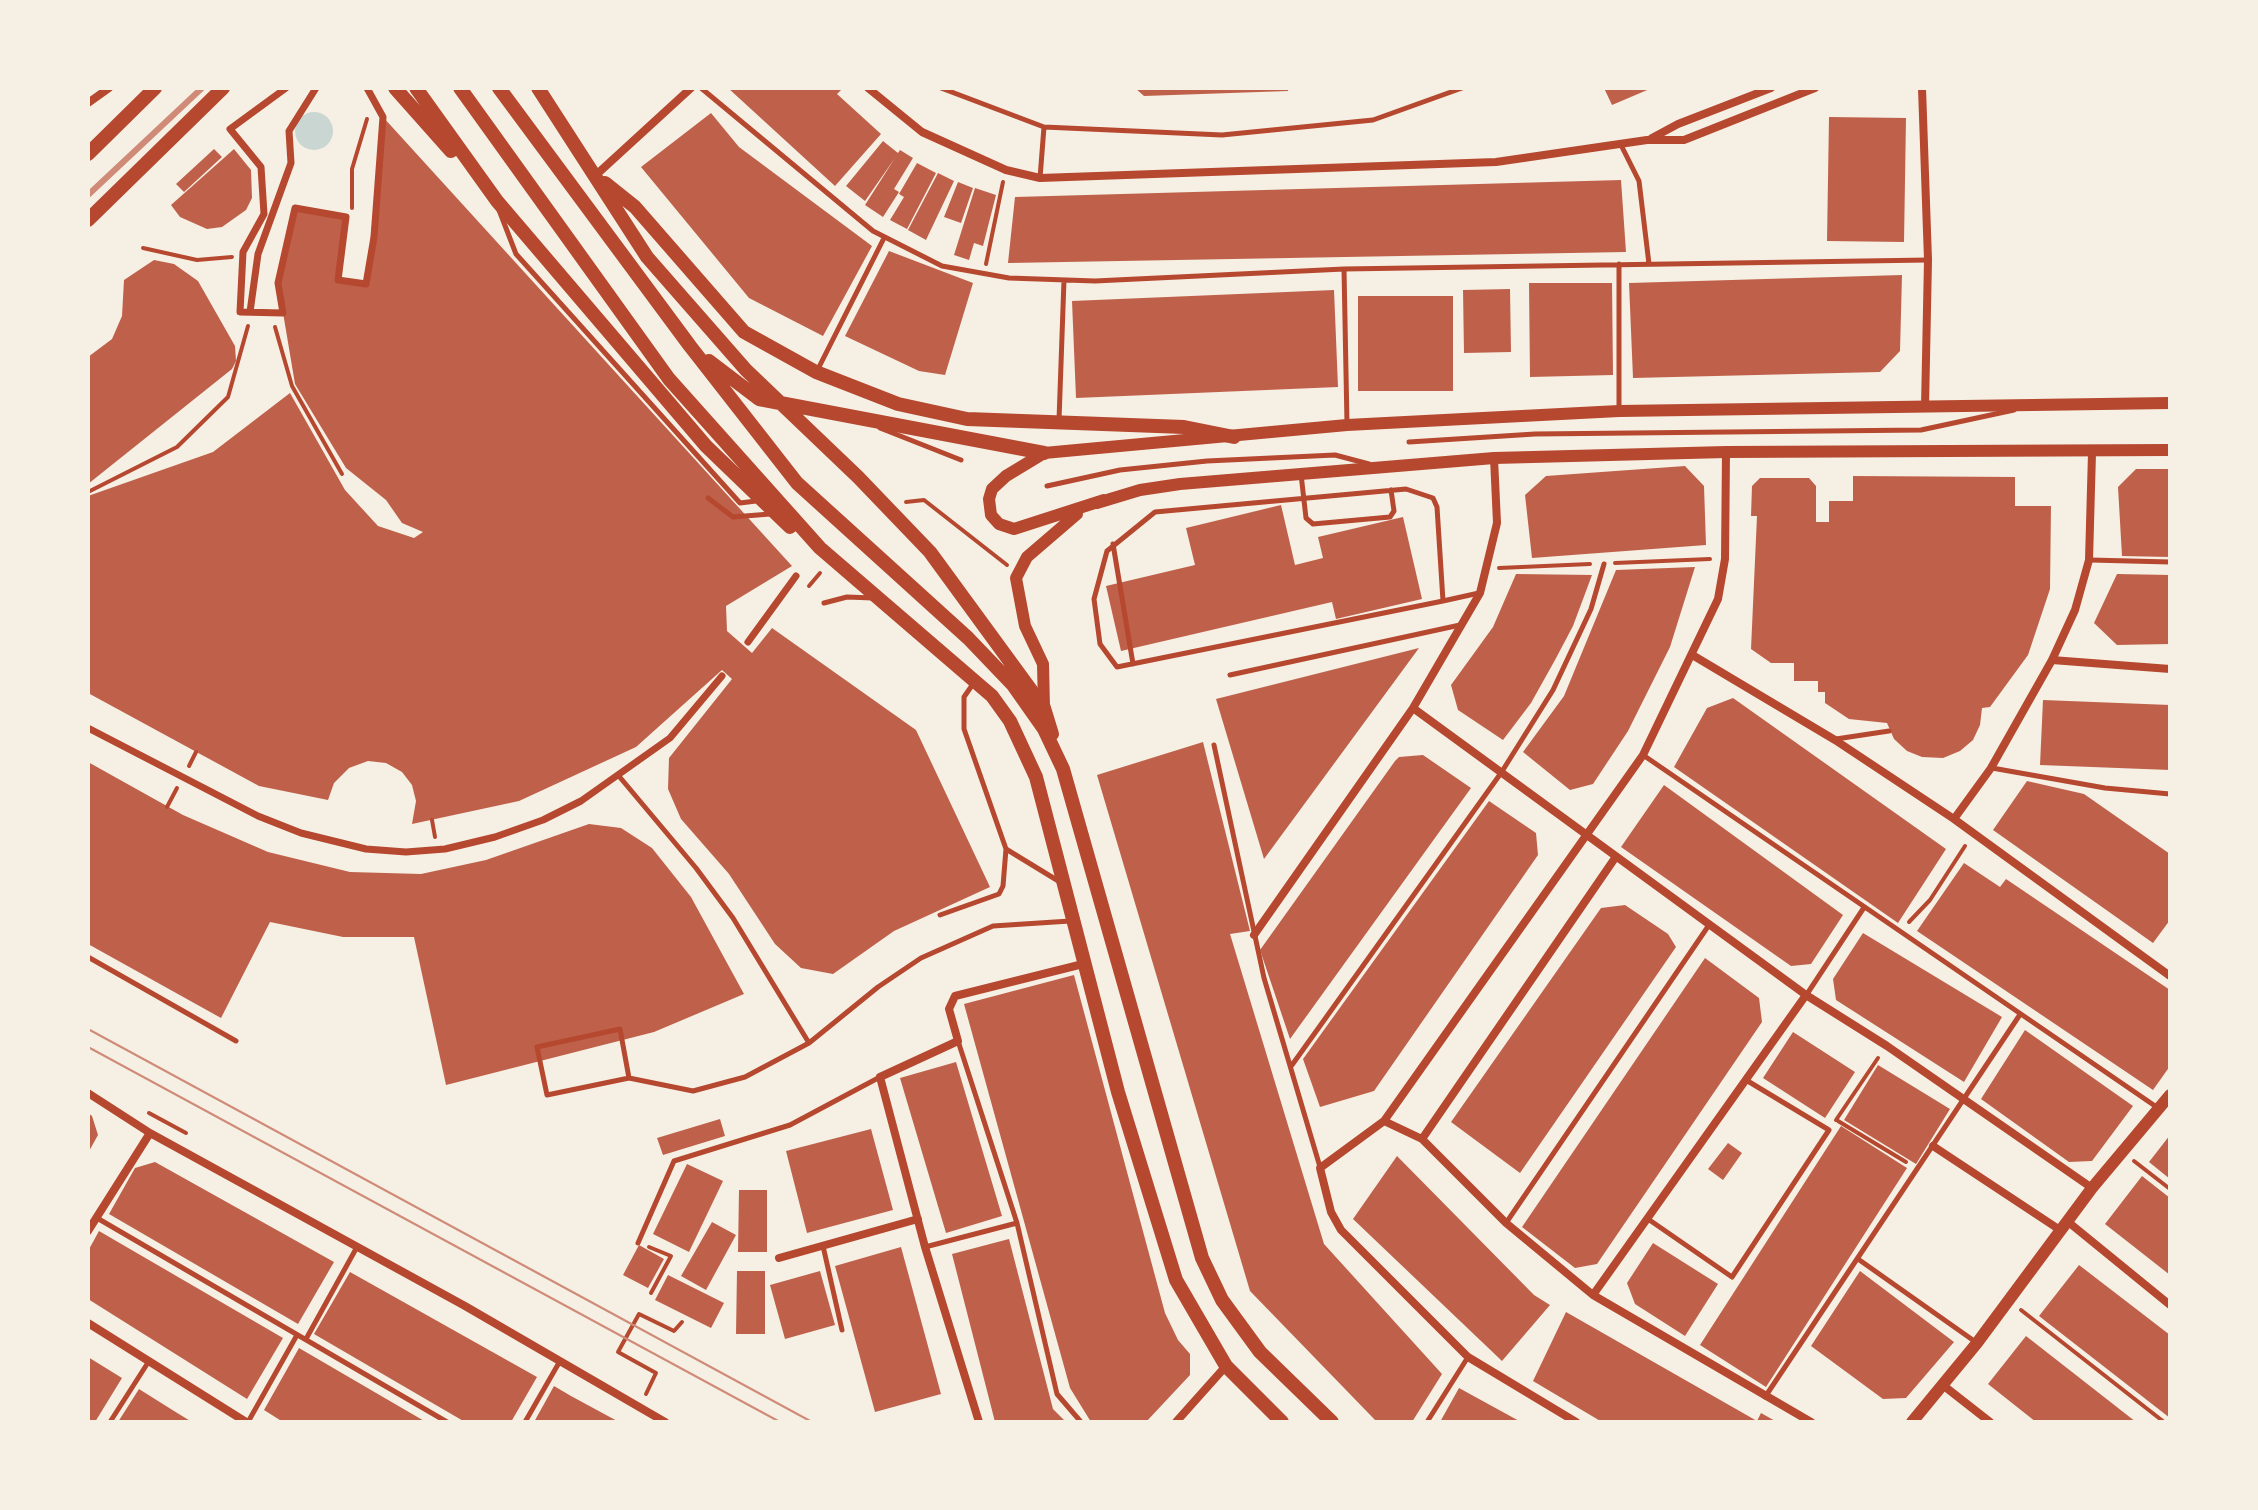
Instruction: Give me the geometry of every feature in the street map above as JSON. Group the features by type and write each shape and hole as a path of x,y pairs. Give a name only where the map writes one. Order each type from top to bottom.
{"main road":[{"path":"88,154 155,88"},
{"path":"88,220 223,88"},
{"path":"395,88 459,159 478,175"},
{"path":"416,88 497,201 706,446 775,513 878,598 1002,709 1026,750 1036,777 1118,1092 1176,1280 1226,1366 1282,1422"},
{"path":"460,88 669,379 820,548"},
{"path":"499,88 690,346 797,483 968,638 1013,685 1044,729 1063,769"},
{"path":"538,88 647,257 746,370 858,477 930,552 1000,652 1044,708 1202,1258 1222,1300 1260,1352 1332,1422"},
{"path":"596,175 635,207 744,332 816,372 898,404 967,419 1059,425 1184,427 1234,437"},
{"path":"690,346 759,399 864,422 1044,453"}],"street":[{"path":"88,103 109,88"},
{"path":"286,88 230,129 261,167 264,214 243,256 240,312 283,313 278,283 295,208 346,217 338,280 366,284 374,237 383,117 367,88"},
{"path":"250,312 258,254 291,163 289,131 316,88"},
{"path":"596,175 691,88"},
{"path":"868,88 922,132 1006,170 1040,178 1496,162 1622,147 1647,140 1678,124 1771,88"},
{"path":"1647,140 1684,140 1815,88"},
{"path":"1922,88 1928,260 1925,407"},
{"path":"281,191 282,210"},
{"path":"2170,403 1619,411 1347,425 1044,453 992,489 991,515 999,524 1014,529 1104,500 1180,484 1494,458 1726,452 2092,453 2170,450"},
{"path":"1576,1422 1468,1357 1341,1230 1331,1212 1320,1168 1384,1121 1643,755 1694,656 1718,599 1725,559 1726,452"},
{"path":"1954,819 1991,768 2052,660 2075,610 2089,560 2092,453"},
{"path":"1254,935 1413,708 1480,593 1497,523 1494,458"},
{"path":"1044,708 1043,664 1025,626 1016,578 1027,557 1082,509 1104,500"},
{"path":"748,642 796,576"},
{"path":"1694,656 1835,740 1954,819 2170,976"},
{"path":"2052,660 2170,669"},
{"path":"88,728 258,816 301,833 366,849 406,852 470,843 543,820 581,801 670,738 722,676"},
{"path":"1413,708 1806,995 1887,1046 2092,1188"},
{"path":"1422,1139 1615,858"},
{"path":"979,1422 925,1247 880,1077 958,1041 949,1009 955,996 1083,964"},
{"path":"1593,1295 1806,995"},
{"path":"88,1093 150,1133 665,1422"},
{"path":"1912,1422 1944,1386 2092,1188 2170,1095"},
{"path":"1384,1121 1422,1139 1506,1223 1593,1295 1811,1422"},
{"path":"88,1231 150,1133"},
{"path":"1933,1146 2063,1226 2170,1305"},
{"path":"779,1258 918,1219"},
{"path":"88,1323 247,1422"},
{"path":"1176,1422 1226,1366"},
{"path":"1944,1386 1990,1422"}],"lane":[{"path":"701,88 884,238 942,266 984,274 1064,280 1344,269 1928,260"},
{"path":"941,88 1044,127 1222,135 1373,120 1462,88"},
{"path":"1040,178 1044,127"},
{"path":"1622,147 1639,181 1649,264"},
{"path":"816,372 884,238"},
{"path":"1619,264 1619,411"},
{"path":"1344,269 1347,425"},
{"path":"1059,425 1064,280"},
{"path":"1409,442 1535,434 1921,430 2035,406"},
{"path":"864,422 961,460"},
{"path":"1047,486 1120,470 1207,461 1335,455 1377,466"},
{"path":"1300,473 1306,518 1313,524 1390,517 1394,511 1391,490"},
{"path":"1443,601 1437,507 1433,498 1406,489 1303,496 1155,512 1113,543 1107,551 1094,599 1100,644 1117,667 1443,601 1480,593"},
{"path":"708,498 733,517 775,513"},
{"path":"1113,543 1133,664"},
{"path":"2089,560 2170,562"},
{"path":"1292,1065 1501,773 1573,653 1604,564"},
{"path":"824,603 847,597 878,598"},
{"path":"1230,675 1461,624"},
{"path":"940,915 999,894 1003,886 1006,849 964,729 964,697 974,681"},
{"path":"1835,740 1889,731"},
{"path":"1214,745 1254,935 1320,1168"},
{"path":"1643,755 2158,1109"},
{"path":"1991,768 2105,788 2170,794"},
{"path":"618,775 696,868 733,918 809,1043"},
{"path":"1006,849 1061,882"},
{"path":"1806,995 1863,909"},
{"path":"629,1078 620,1029 537,1047 547,1095 629,1078 693,1091 745,1077 809,1043 878,987 921,958 993,926 1071,920"},
{"path":"1506,1223 1709,925"},
{"path":"88,957 236,1041"},
{"path":"1765,1397 1966,1100 2019,1016"},
{"path":"958,1041 1017,1223 1057,1394 1081,1422"},
{"path":"638,1243 674,1161 790,1125 880,1077"},
{"path":"1648,1219 1732,1277 1829,1130 1746,1080"},
{"path":"97,1217 447,1422"},
{"path":"925,1247 1017,1223"},
{"path":"823,1246 842,1330"},
{"path":"306,1339 357,1247"},
{"path":"1858,1259 1977,1343"},
{"path":"247,1422 297,1335"},
{"path":"1427,1422 1468,1357"},
{"path":"110,1422 149,1361"},
{"path":"525,1422 560,1361"}],"path":[{"path":"352,211 352,169 365,121 373,110"},
{"path":"984,274 1006,170"},
{"path":"143,248 197,260 243,256"},
{"path":"88,492 177,447 228,397 245,345 250,312"},
{"path":"272,313 292,386 342,474"},
{"path":"809,586 820,573"},
{"path":"1899,933 1930,900 1973,834"},
{"path":"1829,1130 1887,1046"},
{"path":"1836,1120 1918,1169"},
{"path":"2123,1153 2170,1189"},
{"path":"638,1243 671,1256 651,1293"},
{"path":"2009,1301 2164,1422"},
{"path":"640,1407 656,1373 618,1352 639,1314 674,1331 682,1322"}],"shaded area":[{"path":"314,112 327,118 333,131 327,144 314,150 301,144 295,131 301,118"}],"building":[{"path":"728,88 843,88 837,94 881,134 835,186"},
{"path":"1135,88 1288,88 1288,91 1144,96"},
{"path":"1604,88 1652,88 1612,105"},
{"path":"711,113 739,147 872,246 823,336 749,298 641,167"},
{"path":"383,117 792,566 726,606 727,631 752,653 772,628 916,730 990,887 894,931 833,974 801,968 775,944 729,874 681,819 668,789 669,758 732,679 722,670 636,747 519,801 412,824 416,801 412,785 402,772 386,763 368,761 349,768 334,783 328,800 259,786 88,693 88,496 213,452 290,393 345,490 378,526 414,538 423,532 402,523 386,500 346,468 295,384 278,283 295,208 346,217 338,280 366,284"},
{"path":"1829,117 1906,118 1904,242 1827,241"},
{"path":"883,141 898,153 900,150 913,158 894,189 899,192 883,217 865,205 895,158 865,201 846,186"},
{"path":"214,149 222,157 184,192 176,184"},
{"path":"234,149 251,170 252,198 246,210 222,227 207,229 180,217 171,205"},
{"path":"917,163 936,173 907,229 890,220 904,197 899,194"},
{"path":"938,173 954,181 926,240 908,230"},
{"path":"1621,180 1626,252 1008,263 1015,197"},
{"path":"958,182 973,188 961,223 944,217"},
{"path":"975,188 996,195 983,246 974,243 969,260 954,255"},
{"path":"889,251 973,283 945,375 919,371 845,336"},
{"path":"154,260 174,264 198,281 235,346 236,361 232,369 88,484 88,357 112,339 122,316 124,280"},
{"path":"1902,275 1900,351 1880,372 1633,378 1629,283"},
{"path":"1529,283 1612,283 1613,375 1530,377"},
{"path":"1510,289 1511,352 1464,353 1463,290"},
{"path":"1334,290 1338,387 1076,398 1072,301"},
{"path":"1358,296 1453,296 1453,391 1358,391"},
{"path":"1685,466 1704,486 1706,545 1532,558 1525,495 1546,476"},
{"path":"2136,469 2170,469 2170,557 2122,556 2118,487"},
{"path":"1853,476 2015,477 2015,506 2051,506 2050,589 2028,655 1990,707 1982,708 1980,725 1973,740 1960,751 1943,758 1922,757 1907,751 1894,739 1887,723 1849,719 1825,703 1825,692 1818,692 1818,681 1794,681 1794,663 1771,663 1751,649 1757,516 1751,516 1752,486 1760,478 1809,478 1816,486 1816,522 1829,522 1829,501 1853,501"},
{"path":"1281,505 1295,565 1323,558 1318,537 1403,517 1422,599 1336,619 1332,602 1121,651 1106,586 1195,565 1186,528"},
{"path":"1695,567 1670,647 1628,731 1593,784 1570,790 1523,752 1564,696 1616,570"},
{"path":"1516,574 1592,575 1573,626 1555,660 1531,703 1503,740 1458,710 1451,685 1493,627"},
{"path":"2117,574 2170,575 2170,644 2117,645 2094,623"},
{"path":"1419,648 1264,859 1216,699"},
{"path":"1733,698 1946,849 1898,923 1674,767 1707,708"},
{"path":"2043,700 2170,705 2170,770 2040,765"},
{"path":"1203,742 1250,931 1230,934 1324,1244 1442,1374 1412,1422 1377,1422 1250,1291 1097,775"},
{"path":"1423,755 1471,788 1290,1039 1260,950 1395,761 1399,757"},
{"path":"88,762 183,815 268,852 350,872 421,874 486,860 589,824 621,828 652,848 691,897 744,994 654,1032 446,1085 414,937 343,937 270,922 221,1018 88,944"},
{"path":"2027,781 2084,794 2170,854 2170,920 2153,943 1993,830"},
{"path":"1664,785 1843,915 1811,964 1791,966 1621,847"},
{"path":"1489,801 1536,833 1538,855 1374,1091 1320,1107 1303,1059"},
{"path":"1964,863 2000,887 2006,879 2170,990 2170,1066 2153,1090 1917,931"},
{"path":"1625,905 1668,934 1676,947 1520,1173 1451,1122 1601,908"},
{"path":"1863,933 2002,1017 1964,1082 1836,1000 1833,979"},
{"path":"1705,958 1759,998 1762,1022 1597,1264 1575,1268 1522,1227"},
{"path":"1074,975 1165,1313 1178,1340 1190,1354 1190,1375 1146,1422 1091,1422 1070,1388 964,1004"},
{"path":"2025,1030 2133,1106 2092,1161 2069,1162 1981,1099"},
{"path":"1793,1032 1855,1072 1825,1118 1763,1078"},
{"path":"956,1062 1002,1216 946,1233 900,1078"},
{"path":"1878,1065 1950,1109 1916,1164 1844,1120"},
{"path":"88,1113 92,1116 98,1135 88,1153"},
{"path":"720,1119 725,1136 663,1155 657,1138"},
{"path":"1841,1126 1907,1168 1766,1387 1700,1345"},
{"path":"871,1129 893,1210 807,1233 786,1151"},
{"path":"2170,1135 2170,1179 2149,1162"},
{"path":"1728,1143 1742,1153 1723,1180 1708,1169"},
{"path":"1397,1156 1534,1295 1550,1305 1502,1361 1353,1219"},
{"path":"155,1162 334,1262 298,1324 109,1214 135,1168"},
{"path":"687,1164 723,1181 689,1252 653,1234"},
{"path":"2142,1176 2170,1198 2170,1275 2105,1224"},
{"path":"739,1190 767,1190 767,1252 738,1252"},
{"path":"712,1222 736,1235 706,1290 681,1276"},
{"path":"99,1231 283,1338 247,1399 88,1299 88,1251"},
{"path":"1009,1239 1053,1409 1066,1422 995,1422 952,1254"},
{"path":"1653,1243 1718,1284 1685,1336 1635,1304 1627,1283"},
{"path":"639,1245 664,1259 648,1288 623,1275"},
{"path":"901,1247 941,1394 875,1412 835,1266"},
{"path":"2079,1265 2170,1335 2170,1418 2039,1316"},
{"path":"737,1271 765,1271 765,1334 736,1334"},
{"path":"820,1271 835,1325 785,1339 770,1285"},
{"path":"1860,1271 1954,1342 1906,1398 1883,1399 1811,1346"},
{"path":"350,1272 537,1377 511,1422 465,1422 314,1334"},
{"path":"668,1275 724,1303 711,1328 655,1300"},
{"path":"1566,1312 1757,1421 1761,1413 1777,1422 1602,1422 1533,1381"},
{"path":"2026,1336 2136,1422 2036,1422 1988,1384"},
{"path":"299,1348 426,1422 283,1422 264,1410"},
{"path":"88,1357 122,1378 95,1422 88,1422"},
{"path":"554,1386 571,1396 619,1422 534,1422"},
{"path":"1459,1388 1521,1422 1440,1422"},
{"path":"139,1389 174,1411 192,1422 118,1422"}],"tram line":[{"path":"88,1029 812,1422"},
{"path":"88,1047 780,1422"}],"railway":[{"path":"88,195 202,88"}]}
